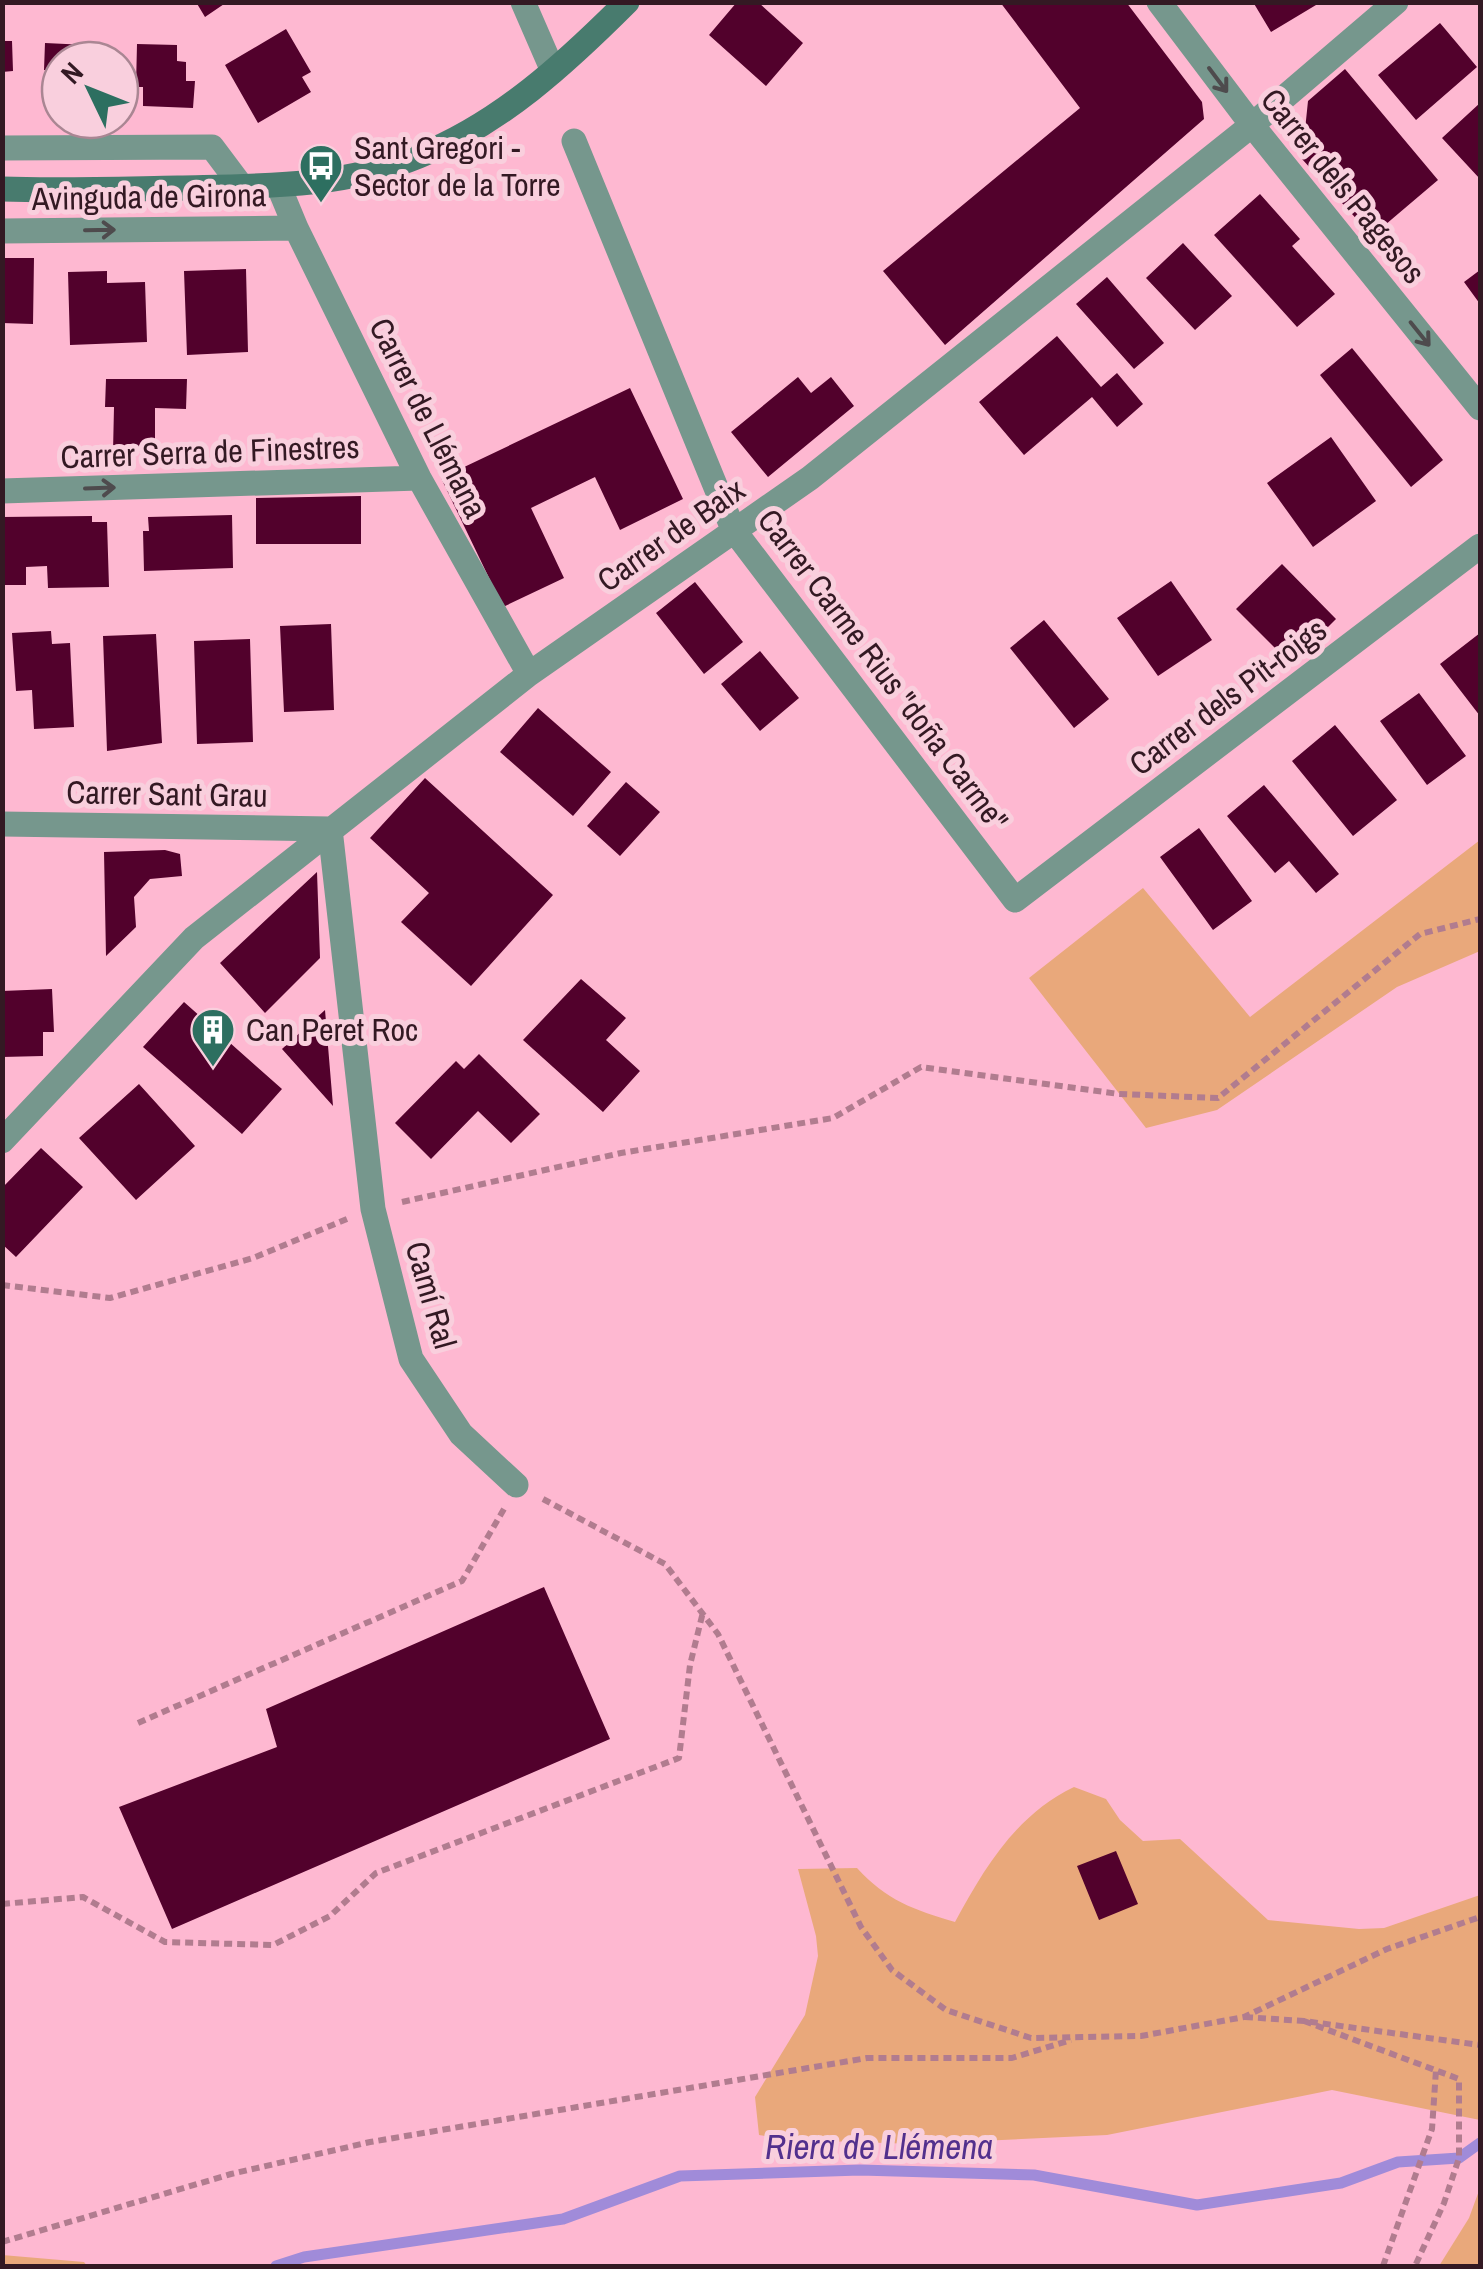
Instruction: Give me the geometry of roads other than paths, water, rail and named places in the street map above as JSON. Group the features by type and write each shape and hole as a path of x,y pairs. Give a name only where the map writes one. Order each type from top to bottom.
{"main road":[{"name":"Avinguda de Girona","path":"2,189 279,187 337,181 418,157 501,112 553,71 627,2"}],"street":[{"path":"523,2 553,71"},
{"name":"Carrer dels Pagesos","path":"1159,2 1252,126 1480,408"},
{"name":"Carrer de Baix","path":"2,1141 194,938 529,674 810,478 1252,126 1396,2"},
{"name":"Carrer Carme Rius \"doña Carme\"","path":"574,141 733,530 1016,900"},
{"name":"Avinguda de Girona","path":"2,148 212,146 242,187"},
{"name":"Carrer de Llémana","path":"279,187 418,478 529,674"},
{"name":"Avinguda de Girona","path":"2,231 296,228"},
{"name":"Carrer Serra de Finestres","path":"2,490 418,478"},
{"name":"Carrer dels Pit-roigs","path":"1016,900 1480,546"},
{"name":"Carrer Sant Grau","path":"2,824 330,829"},
{"name":"Camí Ral","path":"330,829 373,1209 411,1359 461,1434 516,1485"}],"waterway":[{"name":"Riera de Llémena","path":"276,2266 304,2257 563,2219 680,2176 860,2170 1034,2175 1197,2205 1341,2183 1398,2162 1459,2158 1480,2143"}],"place":[{"name":"Sant Gregori - Sector de la Torre","path":"321,204"},
{"name":"Can Peret Roc","path":"213,1068"}]}
